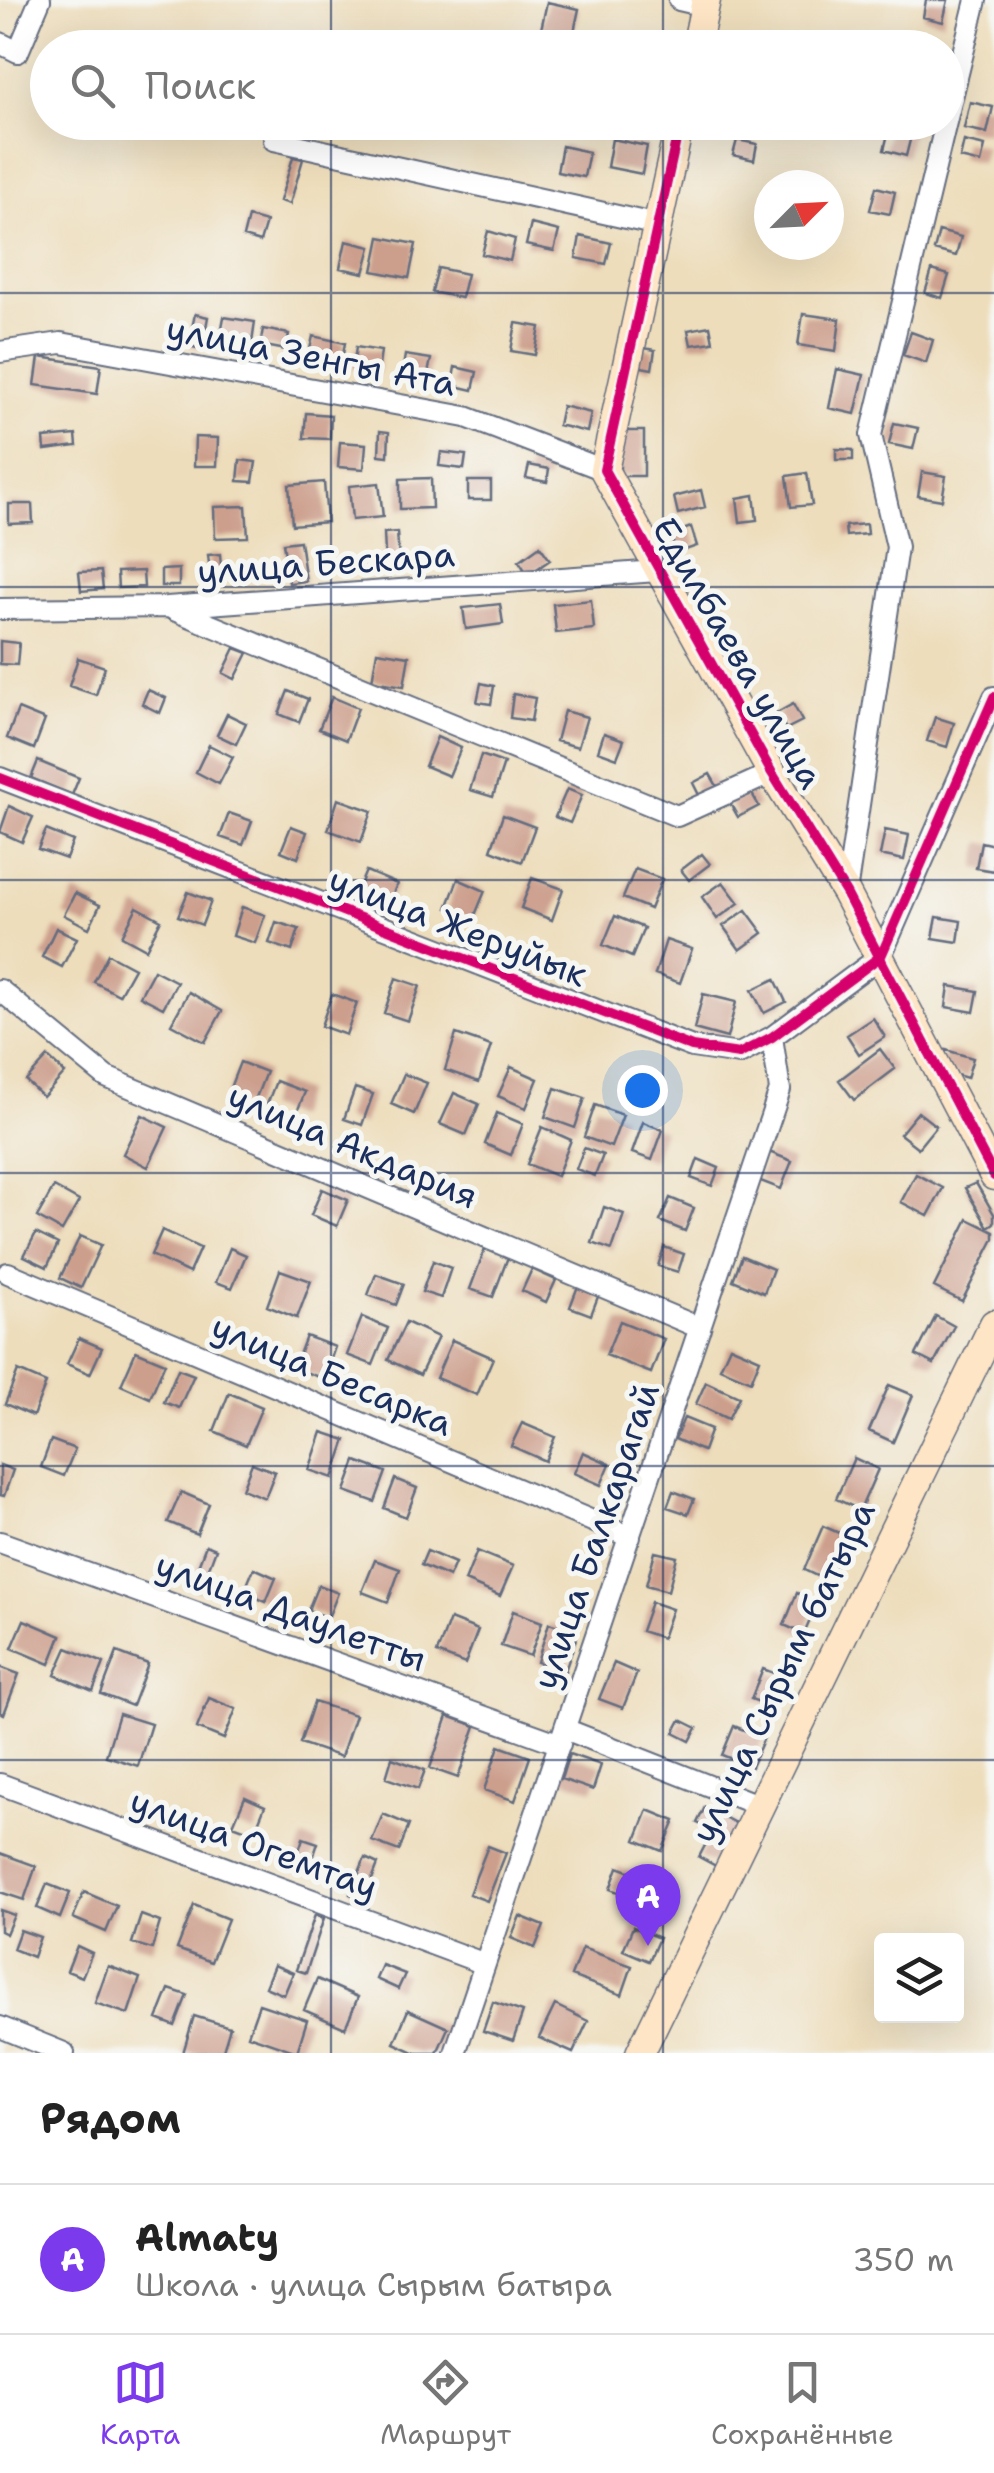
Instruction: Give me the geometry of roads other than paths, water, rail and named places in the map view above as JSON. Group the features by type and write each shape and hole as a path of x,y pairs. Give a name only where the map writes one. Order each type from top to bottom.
{"street":[{"path":"0,43 18,52 40,0"},
{"path":"964,49 976,0"},
{"path":"696,30 697,2"},
{"path":"274,140 658,225"},
{"path":"604,470 676,140"},
{"path":"846,893 896,547 872,435 942,140"},
{"name":"улица Зенгы Ата","path":"0,352 61,342 466,418 604,470"},
{"name":"Едилбаева улица","path":"604,470 772,773 846,893 994,1176"},
{"name":"улица Бескара","path":"0,609 168,608 657,571"},
{"path":"168,608 677,816 772,773"},
{"path":"880,956 994,697"},
{"name":"улица Жеруйык","path":"0,778 692,1047 739,1054 772,1037 880,956"},
{"name":"улица Акдария","path":"0,990 106,1078 700,1328"},
{"name":"улица Балкарагай","path":"455,2053 780,1090 772,1037"},
{"name":"улица Бесарка","path":"8,1273 630,1536"},
{"name":"улица Сырым батыра","path":"640,2053 760,1806 986,1361 994,1324"},
{"name":"улица Даулетты","path":"0,1542 760,1806"},
{"name":"улица Огемтау","path":"0,1784 485,1964"},
{"path":"0,2028 64,2053"}],"place":[{"name":"Аlmaty","path":"648,1946"}]}
